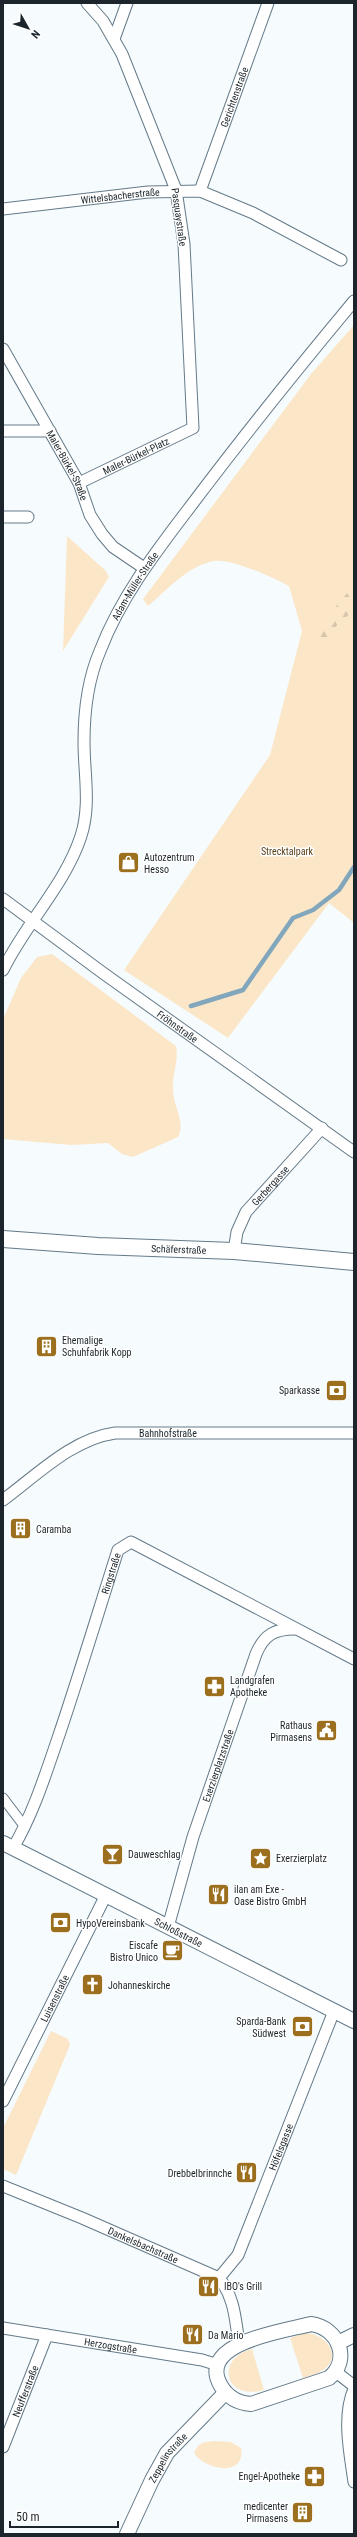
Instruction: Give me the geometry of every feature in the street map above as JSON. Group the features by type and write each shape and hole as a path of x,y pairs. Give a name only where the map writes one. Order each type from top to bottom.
{"main road":[{"name":"Schäferstraße","path":"3,1239 98,1246 234,1251 354,1262"}],"street":[{"name":"Pasquaystraße","path":"88,3 114,39 176,190 184,244 193,428"},
{"path":"114,39 126,3"},
{"name":"Gerichtenstraße","path":"200,191 268,3"},
{"name":"Wittelsbacherstraße","path":"3,209 176,190 200,191 253,213 340,260"},
{"name":"Adam-Müller-Straße","path":"3,970 6,961 62,874 82,835 87,791 84,743 90,682 99,651 115,617 144,568 220,468 354,301"},
{"name":"Maler-Bürkel-Straße","path":"3,349 79,483 90,516 113,547 144,568"},
{"name":"Maler-Bürkel-Platz","path":"79,483 193,428"},
{"path":"3,432 50,431"},
{"path":"3,517 28,517"},
{"name":"Fröhnstraße","path":"3,899 354,1152"},
{"name":"Gerbergasse","path":"234,1251 237,1232 246,1212 322,1128"},
{"name":"Bahnhofstraße","path":"3,1500 68,1451 101,1435 115,1433 354,1433"},
{"name":"Ringstraße","path":"8,1845 25,1827 38,1795 79,1677 118,1550 123,1544 131,1542 354,1659"},
{"name":"Exerzierplatzstraße","path":"168,1927 193,1837 256,1654 266,1636 283,1629 295,1629"},
{"path":"3,1798 25,1827"},
{"name":"Schloßstraße","path":"8,1845 354,2021"},
{"name":"Luisenstraße","path":"3,2101 106,1895"},
{"name":"Höfelsgasse","path":"219,2278 238,2255 334,2011"},
{"name":"Dankelsbachstraße","path":"3,2186 82,2218 219,2278"},
{"path":"219,2278 229,2290 234,2308 238,2343"},
{"path":"311,2324 318,2325 328,2331 338,2343 341,2358 336,2372 324,2381 251,2404 242,2403 225,2393 220,2384 218,2365 226,2351 238,2343 311,2324"},
{"name":"Herzogstraße","path":"3,2328 202,2360 218,2365"},
{"name":"Neufferstraße","path":"3,2446 47,2335"},
{"path":"338,2343 354,2335"},
{"path":"336,2372 354,2388 350,2404 348,2427 354,2482"},
{"name":"Zeppelinstraße","path":"127,2534 152,2480 167,2453 225,2393"}],"green space":[{"name":"Strecktalpark","path":"354,325 354,923 329,903 228,1038 124,970 270,755 302,631 289,586 241,565 221,561 205,563 196,567 179,579 148,606 143,599 311,374"},
{"path":"67,536 106,571 109,577 63,651"},
{"path":"354,585 354,610 337,625 323,649 315,643 337,605"},
{"path":"52,954 176,1046 177,1057 173,1078 173,1089 181,1125 178,1137 133,1157 122,1154 108,1143 71,1145 3,1139 4,1017 21,978 37,957"},
{"path":"51,2031 68,2039 70,2045 16,2175 3,2169 3,2128"},
{"path":"305,2333 312,2334 325,2341 332,2352 332,2358 323,2370 303,2378 290,2338"},
{"path":"252,2349 264,2390 250,2392 240,2390 233,2384 229,2377 229,2369 233,2361 240,2354"},
{"path":"206,2442 231,2442 241,2448 241,2458 237,2464 224,2468 215,2467 199,2459 194,2453 197,2447"}],"waterway":[{"path":"191,1006 243,990 293,918 313,910 339,890 354,867"}],"place":[{"name":"Autozentrum Hesso","path":"128,863"},
{"name":"Ehemalige Schuhfabrik Kopp","path":"47,1346"},
{"name":"Sparkasse","path":"336,1390"},
{"name":"Caramba","path":"21,1529"},
{"name":"Landgrafen Apotheke","path":"215,1686"},
{"name":"Rathaus Pirmasens","path":"327,1731"},
{"name":"Dauweschlag","path":"112,1854"},
{"name":"Exerzierplatz","path":"261,1858"},
{"name":"ilan am Exe - Oase Bistro GmbH","path":"218,1895"},
{"name":"HypoVereinsbank","path":"60,1923"},
{"name":"Eiscafe Bistro Unico","path":"173,1951"},
{"name":"Johanneskirche","path":"93,1985"},
{"name":"Sparda-Bank Südwest","path":"302,2027"},
{"name":"Drebbelbrinnche","path":"247,2173"},
{"name":"IBO's Grill","path":"209,2286"},
{"name":"Da Mario","path":"193,2335"},
{"name":"Engel-Apotheke","path":"315,2476"},
{"name":"medicenter Pirmasens","path":"303,2512"}]}
